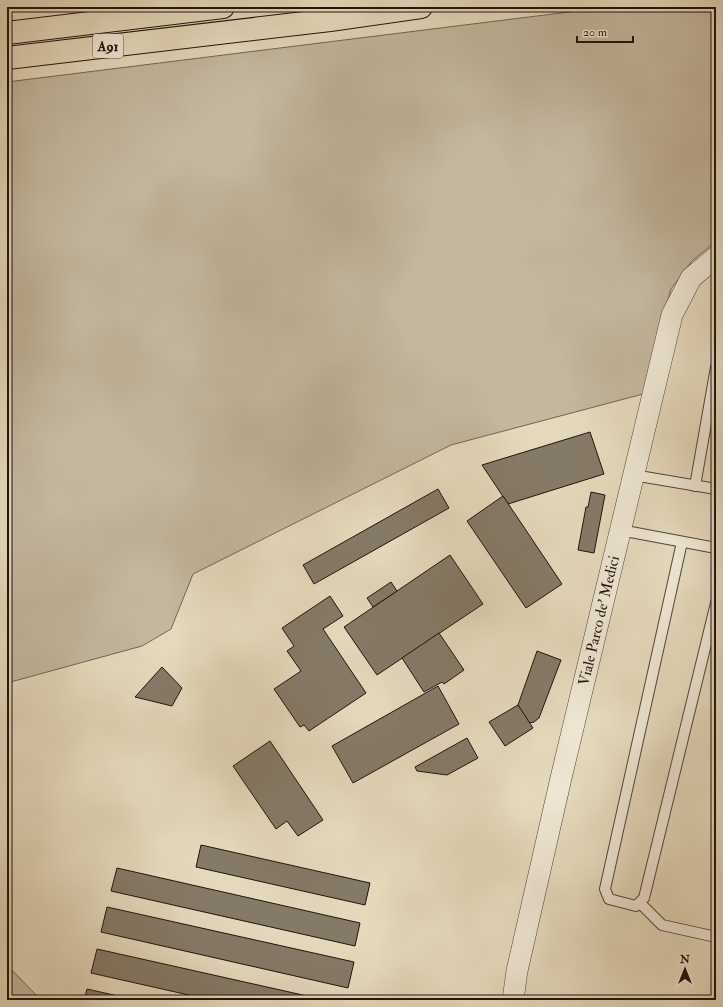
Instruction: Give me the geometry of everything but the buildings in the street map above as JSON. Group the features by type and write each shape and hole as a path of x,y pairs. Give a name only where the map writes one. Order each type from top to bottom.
{"highway":[{"name":"A91","path":"7,33 223,7"},
{"name":"A91","path":"7,58 330,20 421,7"}],"street":[{"name":"Viale Parco de' Medici","path":"513,1000 517,972 620,530 672,315 692,278 716,257"}],"lane":[{"path":"695,486 716,367"},
{"path":"633,475 716,489"},
{"path":"620,530 716,548"},
{"path":"682,542 605,889 609,899 636,906 644,898 716,603"},
{"path":"640,902 662,925 716,937"}],"shaded area":[{"path":"595,7 716,7 716,241 692,261 671,289 643,394 451,445 193,574 171,629 142,646 7,683 7,82 585,10"},
{"path":"7,965 41,1000 7,1000"}]}
